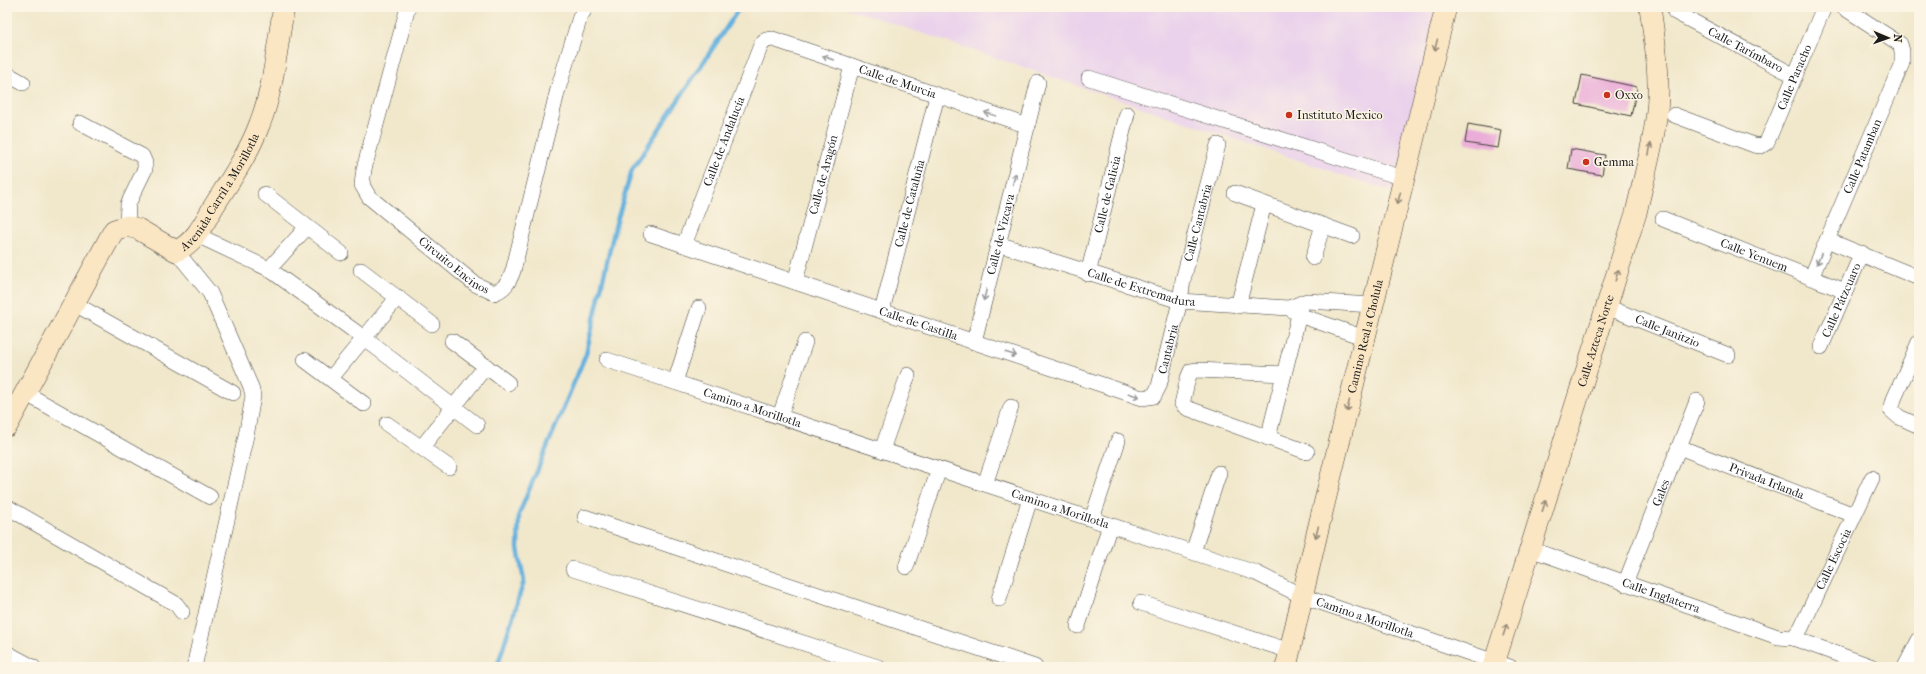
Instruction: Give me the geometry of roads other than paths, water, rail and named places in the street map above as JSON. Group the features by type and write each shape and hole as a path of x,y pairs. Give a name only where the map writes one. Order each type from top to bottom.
{"main road":[{"name":"Avenida Carril a Morillotla","path":"127,226 138,229 176,251 185,247 197,235 242,160 260,123 268,98 284,7"},
{"name":"Camino Real a Cholula","path":"1288,659 1372,304 1446,7"},
{"name":"Calle Azteca Norte","path":"1499,665 1530,549 1636,213 1650,148 1658,96 1656,50 1650,7"},
{"path":"7,426 17,399 75,304 114,230 127,226"}],"street":[{"name":"Circuito Encinos","path":"408,7 364,169 362,185 369,197 469,279 486,290 494,293 500,291 508,283 513,271 558,89 580,17 586,7"},
{"name":"Calle Paracho","path":"1674,115 1754,145 1761,146 1767,142 1824,7"},
{"name":"Calle Patamban","path":"1827,240 1902,63 1902,51 1900,44 1843,7"},
{"name":"Calle Tarímbaro","path":"1675,12 1795,76"},
{"name":"Calle de Murcia","path":"766,40 773,39 1028,126"},
{"name":"Calle de Andalucía","path":"684,245 761,45 766,40"},
{"name":"Calle de Aragón","path":"795,282 852,66"},
{"path":"7,74 23,83"},
{"path":"1089,78 1404,178"},
{"name":"Calle de Vizcaya","path":"974,342 1038,83"},
{"name":"Calle de Cataluña","path":"882,311 937,96"},
{"name":"Calle de Galicia","path":"1088,274 1127,114"},
{"path":"80,122 142,156 145,163 145,168 128,204 127,226"},
{"name":"Calle Cantabria","path":"1180,301 1183,280 1218,145"},
{"path":"265,194 341,253"},
{"path":"1234,194 1352,236"},
{"path":"1238,306 1264,204"},
{"name":"Calle Yenuem","path":"1663,219 1845,291"},
{"path":"1313,258 1323,225"},
{"path":"269,269 307,227"},
{"name":"Calle de Castilla","path":"651,234 1142,398 1154,396"},
{"path":"197,235 269,269 364,338 477,425"},
{"path":"1812,278 1827,240 1862,253 1919,278"},
{"name":"Calle de Extremadura","path":"998,244 1088,274 1180,301 1297,309 1319,321 1365,338"},
{"path":"176,251 210,293 251,387 252,396 247,431 194,667"},
{"name":"Calle Pátzcuaro","path":"1821,347 1862,253"},
{"path":"361,270 432,324"},
{"path":"331,378 398,297"},
{"name":"Cantabria","path":"1154,396 1159,386 1180,301"},
{"name":"Calle de Extremadura","path":"1297,309 1307,301 1372,304"},
{"path":"1319,321 1323,302"},
{"path":"75,304 233,393"},
{"name":"Calle Janitzio","path":"1607,307 1728,355"},
{"path":"675,382 699,308"},
{"path":"1268,438 1284,374 1297,309"},
{"path":"452,341 508,383"},
{"path":"780,416 805,342"},
{"path":"1919,342 1894,399 1891,410 1899,418 1919,426"},
{"path":"305,360 364,404"},
{"name":"Camino a Morillotla","path":"607,360 1256,573 1302,596 1499,665"},
{"path":"422,447 486,366"},
{"path":"1284,374 1198,370 1191,371 1182,404 1187,408 1307,452"},
{"path":"882,450 908,374"},
{"path":"17,399 210,496"},
{"name":"Gales","path":"1625,584 1697,401"},
{"path":"985,484 1011,407"},
{"path":"387,424 449,467"},
{"path":"1092,519 1118,441"},
{"name":"Privada Irlanda","path":"1679,447 1854,515"},
{"path":"906,567 939,468"},
{"path":"1193,552 1219,473"},
{"name":"Calle Escocia","path":"1793,638 1801,628 1872,478"},
{"path":"999,599 1030,499"},
{"path":"7,507 176,604 182,612"},
{"path":"585,517 1035,667"},
{"path":"1078,626 1110,525"},
{"name":"Calle Inglaterra","path":"1530,549 1625,584 1778,637 1793,638 1873,667"},
{"path":"573,569 878,667"},
{"path":"1141,603 1288,659"},
{"path":"1905,667 1919,640"},
{"path":"7,653 33,667"}],"waterway":[{"path":"497,667 524,581 518,548 519,514 586,354 615,227 632,170 740,7"}],"place":[{"name":"Oxxo","path":"1607,95"},
{"name":"Instituto Mexico","path":"1289,115"},
{"name":"Gemma","path":"1586,162"}]}
